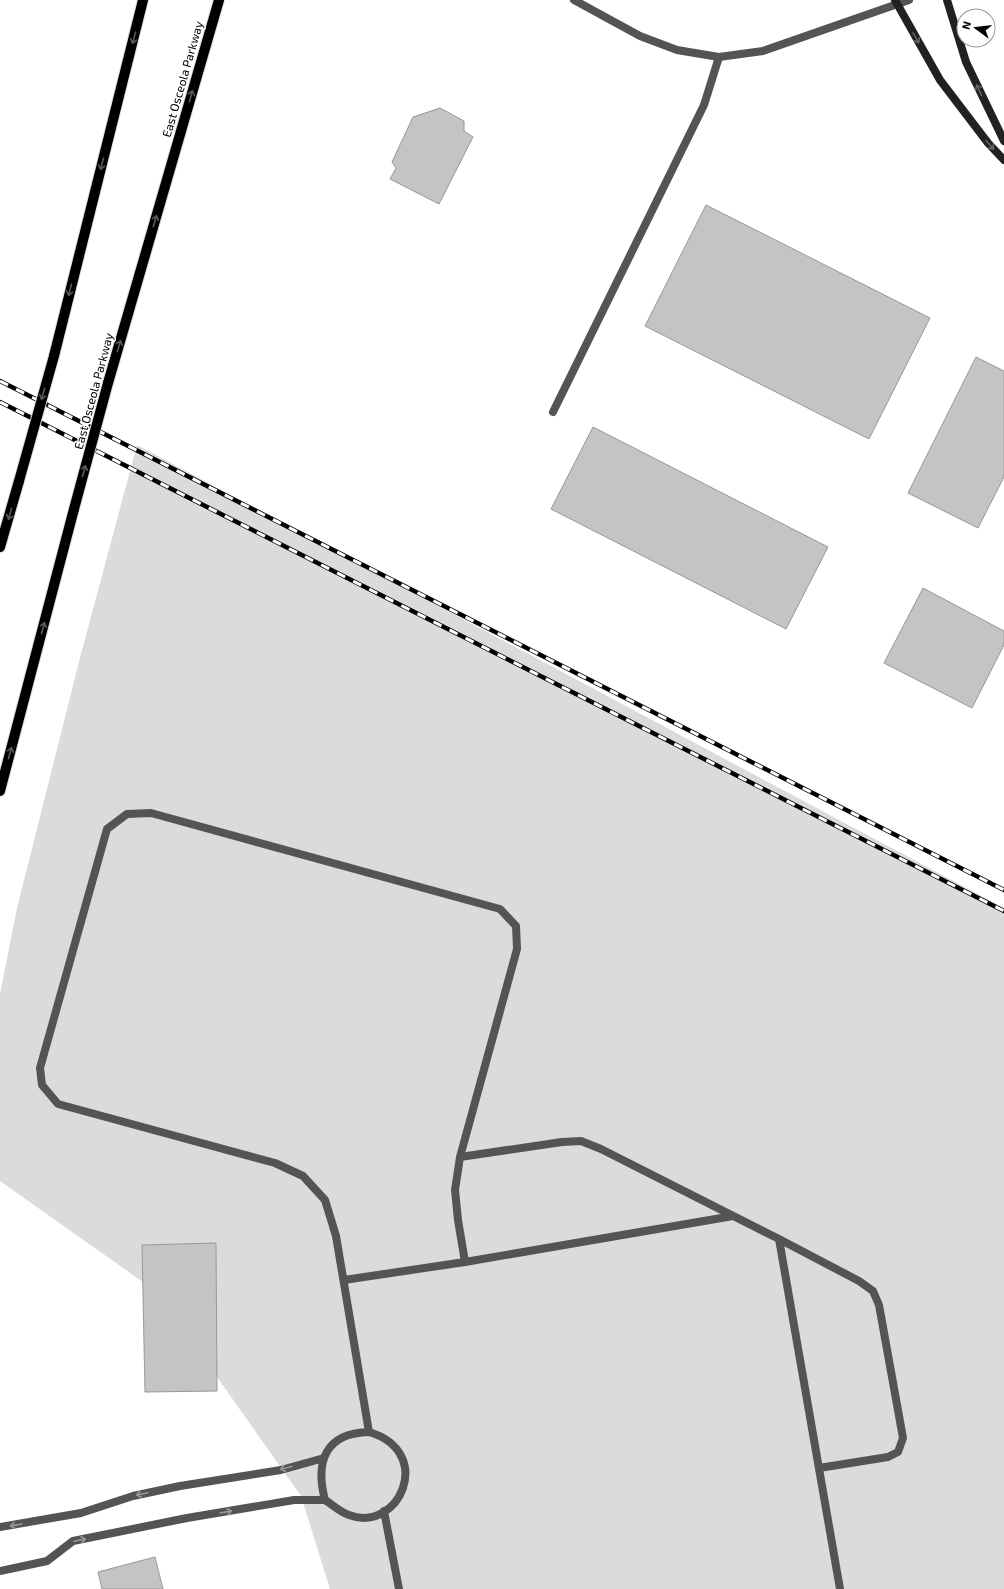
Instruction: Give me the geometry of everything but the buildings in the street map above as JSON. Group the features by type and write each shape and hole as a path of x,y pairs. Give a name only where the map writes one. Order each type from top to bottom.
{"main road":[{"path":"0,548 54,356 143,0"},
{"name":"East Osceola Parkway","path":"0,791 108,383 219,0"},
{"path":"947,0 966,62 1004,141"},
{"path":"896,2 940,80 988,143 1004,160"}],"street":[{"path":"574,0 640,36 677,50 719,56 763,50 896,2 909,0"},
{"path":"553,412 704,105 719,56"},
{"path":"369,1432 336,1236 325,1200 303,1176 275,1163 58,1104 42,1085 40,1068 107,829 127,814 151,813 500,909 516,926 517,949 460,1157 455,1190 465,1262"},
{"path":"460,1157 562,1142 581,1141 780,1239 859,1280 873,1291 878,1305 903,1438 898,1452 888,1458 819,1468"},
{"path":"344,1280 465,1262 733,1216"},
{"path":"780,1239 840,1589"},
{"path":"0,1572 47,1560 73,1541 187,1518 294,1500 325,1500 349,1515 363,1518 377,1515 389,1508 399,1498 404,1485 406,1470 402,1457 394,1445 382,1436 369,1432 354,1433 342,1438 331,1446 324,1458 320,1472 325,1500"},
{"path":"0,1527 81,1513 133,1496 180,1486 281,1470 324,1458"},
{"path":"384,1511 399,1589"}],"shaded area":[{"path":"137,445 1004,908 1004,1589 330,1589 301,1496 157,1292 0,1181 0,994 17,908 81,654"}],"railway":[{"path":"0,381 1004,890"},
{"path":"0,402 1004,911"}]}
